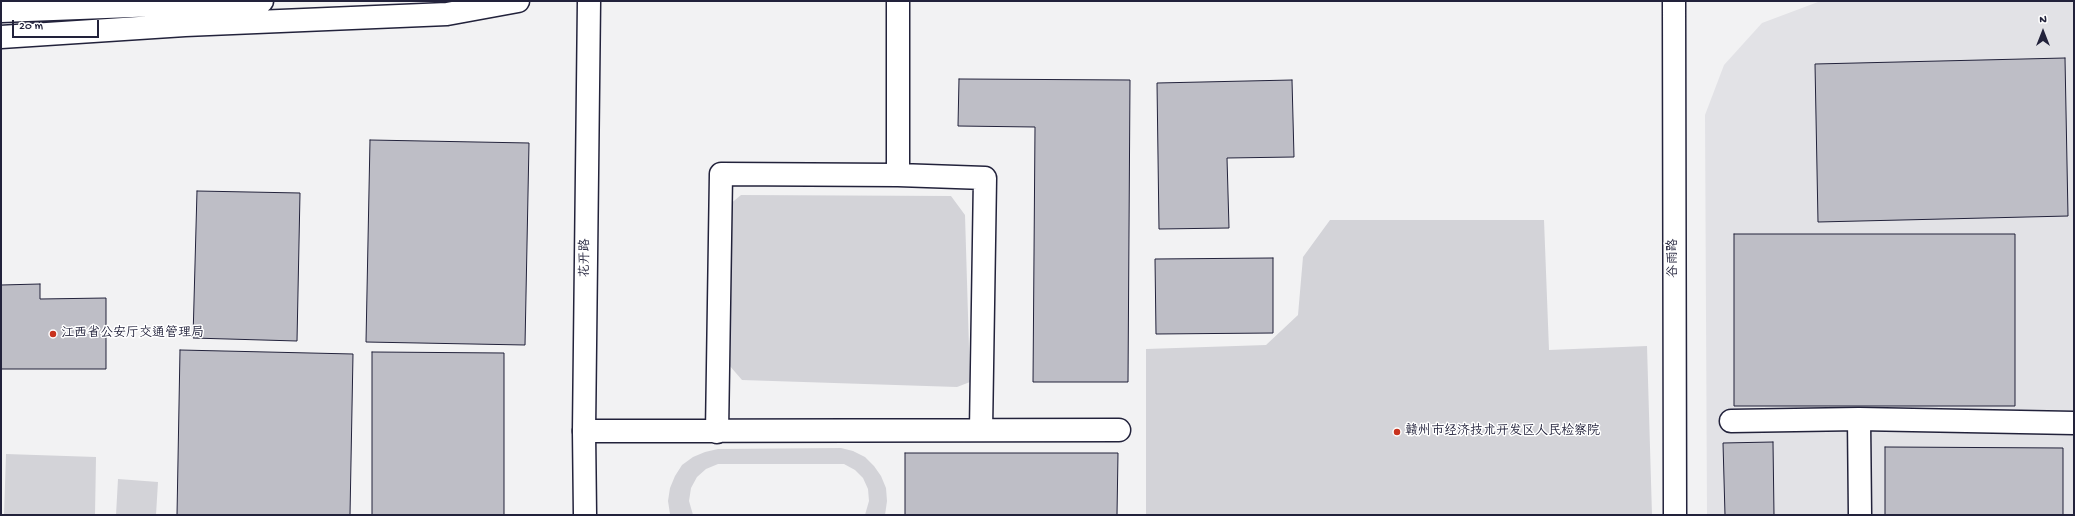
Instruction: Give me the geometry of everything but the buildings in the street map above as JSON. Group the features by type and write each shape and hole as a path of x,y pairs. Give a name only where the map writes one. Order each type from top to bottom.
{"street":[{"path":"1,11 262,1"},
{"path":"1,37 185,25 447,14 518,1"},
{"name":"花开路","path":"585,515 584,431 590,1"},
{"path":"898,1 898,175"},
{"name":"谷雨路","path":"1674,1 1675,515"},
{"path":"717,432 721,174 898,175 985,178 981,430"},
{"path":"1730,421 1859,419 2074,423"},
{"path":"1859,419 1860,515"},
{"path":"584,431 717,432 1119,430"}],"shaded area":[{"path":"2070,1 2074,3 2074,515 1707,515 1705,115 1724,65 1762,23 1818,2"},
{"path":"741,195 951,196 965,215 970,382 957,387 742,380 729,365 729,205"},
{"path":"1330,220 1544,220 1549,350 1647,346 1652,515 1146,515 1146,349 1266,345 1298,315 1303,257"},
{"path":"841,448 853,451 865,457 881,476 886,488 887,501 885,515 865,515 869,501 868,489 863,478 855,470 844,464 718,464 706,469 697,477 691,488 689,501 693,515 670,514 668,501 670,488 675,476 682,465 693,457 705,452 718,449"},
{"path":"6,454 96,457 95,515 4,515"},
{"path":"118,479 158,482 156,515 116,515"}],"place":[{"name":"江西省公安厅交通管理局","path":"53,334"},
{"name":"赣州市经济技术开发区人民检察院","path":"1397,432"}]}
